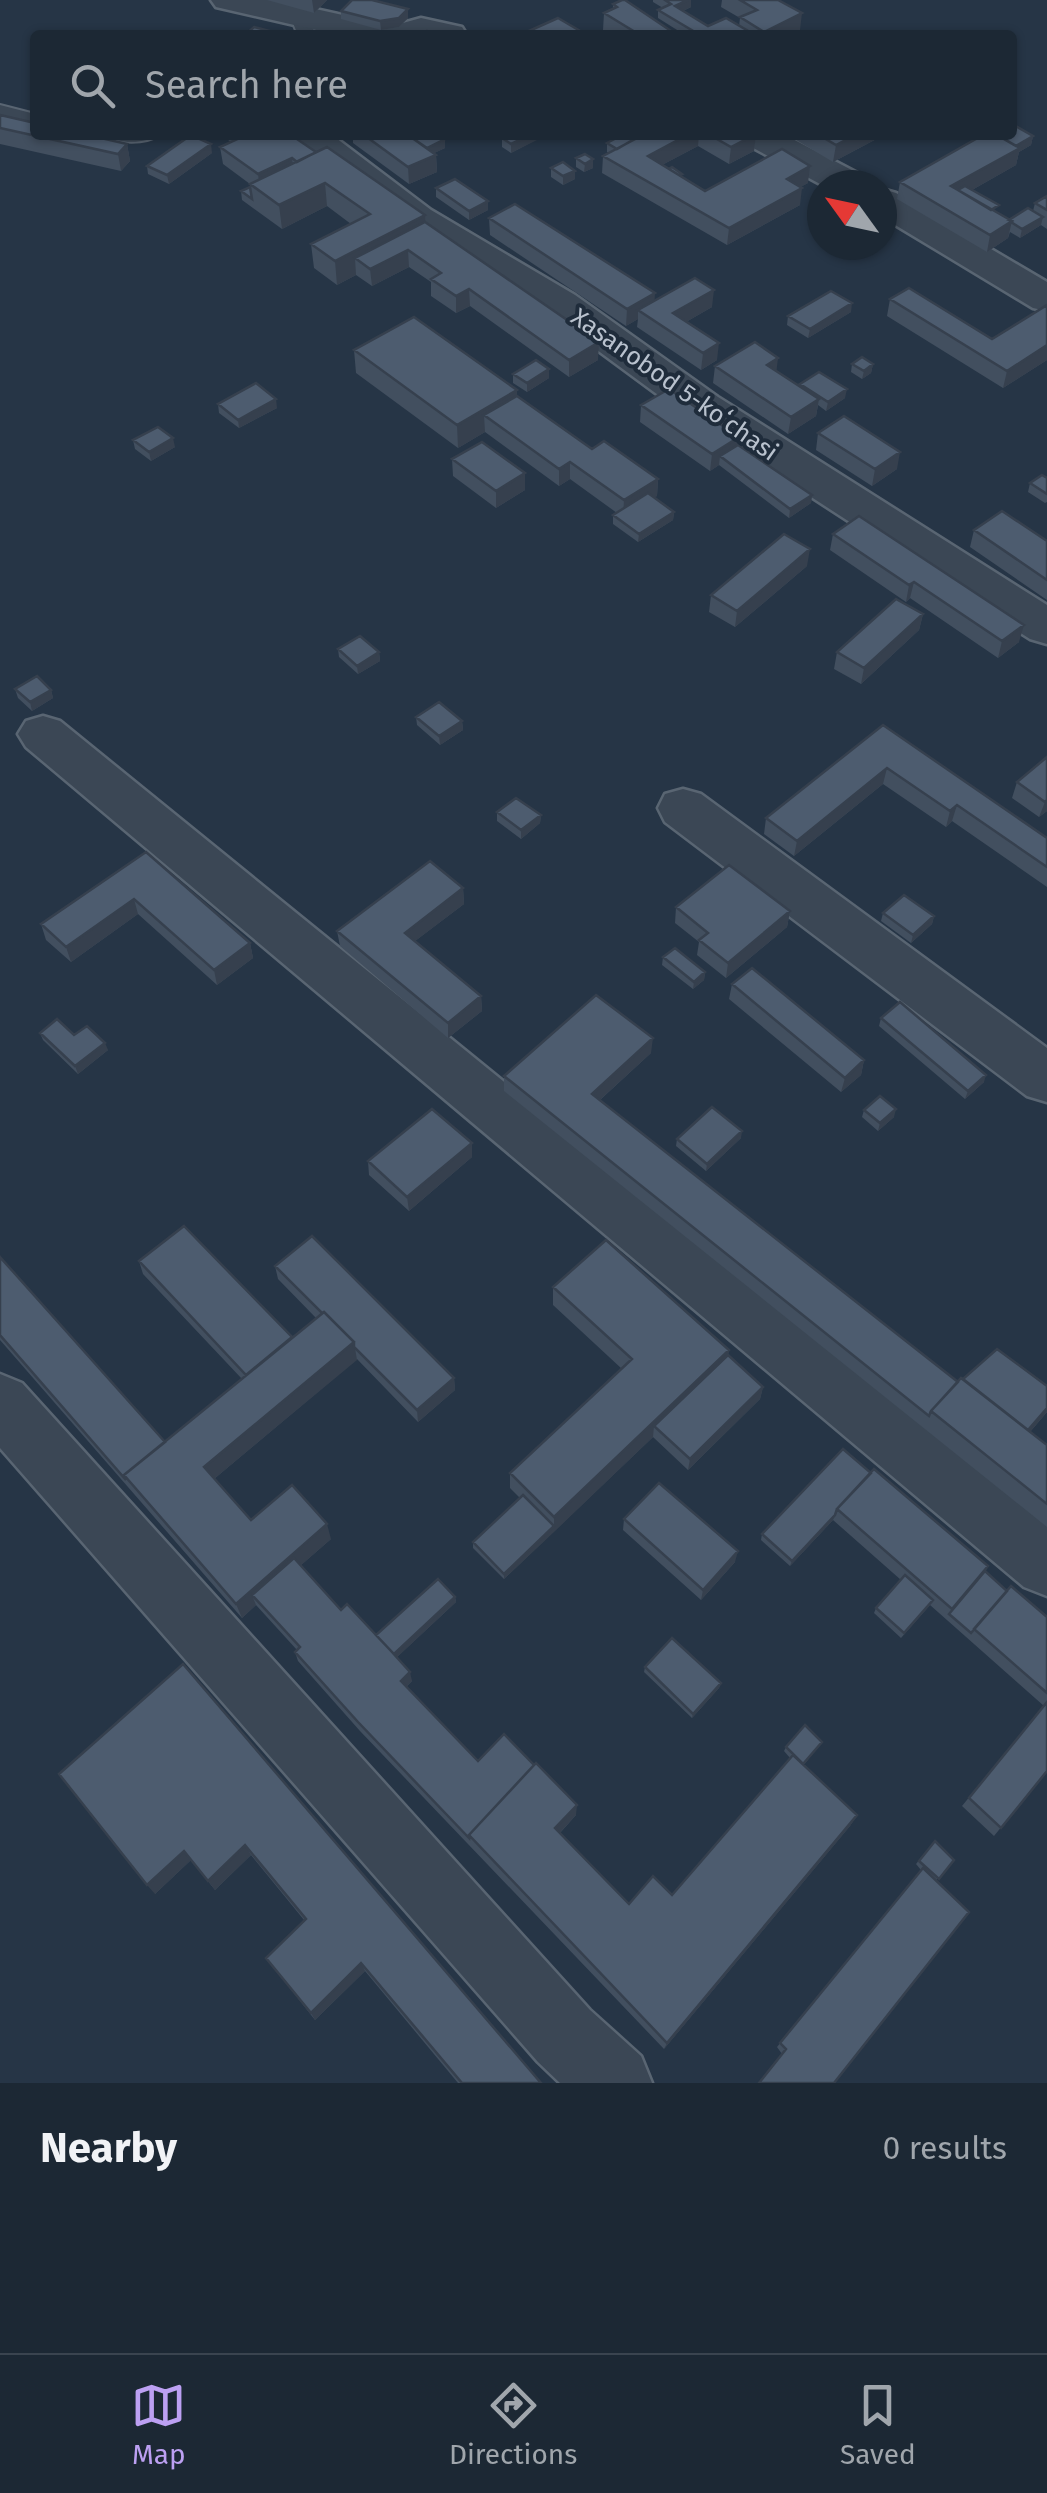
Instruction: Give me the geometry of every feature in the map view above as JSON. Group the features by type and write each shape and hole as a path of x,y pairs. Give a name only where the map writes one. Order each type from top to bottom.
{"street":[{"path":"228,0 303,26 340,30"},
{"name":"Xasanobod 5-koʻchasi","path":"315,140 418,218 560,304 719,417 1047,626"},
{"path":"766,140 823,170"},
{"path":"897,210 1047,299"},
{"path":"42,734 1047,1564"},
{"path":"682,808 1047,1079"},
{"path":"0,1403 564,2036 614,2083"}],"lane":[{"path":"0,111 30,119"}],"building":[{"path":"352,0 372,0 408,9 399,18 380,21 341,11"},
{"path":"625,0 670,30 632,30 604,13 617,7 613,4"},
{"path":"665,0 688,0 675,6 708,26 726,18 746,30 692,30 658,10 671,4"},
{"path":"740,0 778,0 802,13 761,30 740,17 757,10"},
{"path":"558,18 578,30 531,30"},
{"path":"0,115 30,122 30,135 0,128"},
{"path":"1017,127 1033,136 1016,146 1006,140 1017,140"},
{"path":"54,140 110,140 127,144 118,154"},
{"path":"184,140 211,144 167,175 147,166"},
{"path":"235,140 298,140 316,152 258,174 220,147"},
{"path":"371,140 415,140 436,155 408,167"},
{"path":"415,140 443,140 427,148"},
{"path":"613,140 633,140 617,149 607,143"},
{"path":"633,140 678,140 648,156 705,191 782,149 810,166 787,179 802,188 729,228 603,156"},
{"path":"719,140 744,140 731,147"},
{"path":"974,140 1006,140 1020,148 951,186 1012,221 990,235 900,182"},
{"path":"327,147 425,215 335,261 311,244 370,214 325,183 279,205 250,184"},
{"path":"585,154 593,159 585,164 576,158"},
{"path":"563,162 575,171 563,176 551,168"},
{"path":"455,179 488,201 469,211 436,188"},
{"path":"965,186 999,205 991,210 958,190"},
{"path":"1047,196 1047,210 1035,203"},
{"path":"515,204 655,293 627,309 489,218"},
{"path":"1028,208 1043,217 1022,229 1009,220"},
{"path":"425,222 599,342 569,360 469,289 456,296 431,279 441,273 408,250 370,269 355,258"},
{"path":"695,278 714,290 673,313 719,343 703,353 638,310"},
{"path":"909,288 992,339 1047,305 1047,345 1007,371 890,299"},
{"path":"831,291 852,303 810,329 788,316"},
{"path":"414,317 517,390 457,425 354,350"},
{"path":"755,342 778,358 767,365 819,399 791,417 715,366"},
{"path":"862,357 873,364 864,371 852,364"},
{"path":"536,360 549,369 527,383 513,374"},
{"path":"819,372 847,389 828,402 800,384"},
{"path":"256,383 276,399 238,420 218,404"},
{"path":"669,389 739,437 712,454 641,405"},
{"path":"517,396 592,449 604,441 658,479 624,500 570,462 559,469 484,415"},
{"path":"844,416 900,452 875,469 818,433"},
{"path":"158,427 173,438 149,452 133,440"},
{"path":"482,442 525,473 496,491 452,459"},
{"path":"738,445 812,495 790,509 720,456"},
{"path":"1042,475 1047,478 1047,494 1030,483"},
{"path":"648,493 674,512 639,534 613,515"},
{"path":"1002,511 1047,541 1047,580 974,530"},
{"path":"859,516 1024,625 1002,641 833,534"},
{"path":"784,534 810,549 737,611 711,595"},
{"path":"896,599 923,614 864,668 837,652"},
{"path":"360,636 379,652 357,666 338,649"},
{"path":"37,676 51,690 30,702 15,689"},
{"path":"439,702 462,721 439,736 416,717"},
{"path":"883,725 1047,838 1047,867 957,805 950,811 887,768 797,841 766,818"},
{"path":"1047,757 1047,800 1045,802 1017,782"},
{"path":"516,798 541,815 521,830 497,812"},
{"path":"146,852 250,943 214,970 134,899 66,947 41,924"},
{"path":"430,861 463,888 405,933 481,996 448,1023 337,931"},
{"path":"729,865 790,911 728,963 699,940 708,933 676,907"},
{"path":"904,895 934,916 913,935 883,913"},
{"path":"675,948 705,972 694,982 663,957"},
{"path":"752,968 864,1060 845,1078 732,984"},
{"path":"596,995 653,1038 592,1094 958,1382 929,1416 504,1076"},
{"path":"900,1002 986,1075 968,1091 881,1018"},
{"path":"57,1019 74,1035 87,1026 105,1043 75,1066 40,1033"},
{"path":"880,1096 896,1109 880,1123 864,1110"},
{"path":"712,1107 742,1131 707,1164 677,1139"},
{"path":"432,1109 472,1143 407,1197 368,1161"},
{"path":"184,1226 292,1337 246,1375 139,1261"},
{"path":"312,1236 454,1378 417,1410 275,1266"},
{"path":"606,1240 729,1350 554,1517 510,1473 632,1359 553,1287"},
{"path":"0,1257 165,1442 124,1475 126,1480 0,1335"},
{"path":"324,1312 354,1342 204,1467 251,1520 292,1485 327,1524 236,1604 124,1475"},
{"path":"997,1349 1047,1386 1047,1408 1028,1430 963,1379"},
{"path":"728,1355 763,1387 690,1459 654,1426"},
{"path":"961,1378 1047,1445 1047,1504 931,1411"},
{"path":"843,1449 871,1473 792,1561 762,1534"},
{"path":"874,1469 988,1566 952,1609 837,1509"},
{"path":"659,1483 738,1551 703,1590 624,1519"},
{"path":"523,1495 554,1526 504,1574 473,1542"},
{"path":"294,1558 341,1610 347,1604 391,1651 410,1672 401,1681 478,1761 504,1734 534,1765 469,1838 295,1652 300,1647 252,1595"},
{"path":"985,1571 1007,1591 971,1633 949,1614"},
{"path":"905,1575 933,1600 904,1633 876,1608"},
{"path":"438,1579 455,1597 394,1654 376,1635"},
{"path":"1011,1586 1047,1617 1047,1693 974,1629"},
{"path":"672,1638 721,1683 693,1714 645,1667"},
{"path":"183,1664 541,2083 462,2083 361,1963 311,2013 266,1958 306,1919 245,1845 208,1881 184,1851 147,1885 59,1774"},
{"path":"1047,1702 1047,1771 1001,1828 969,1798"},
{"path":"805,1725 822,1742 803,1764 786,1747"},
{"path":"793,1755 857,1815 667,2043 469,1835 536,1763 577,1805 555,1828 629,1904 653,1876 672,1895"},
{"path":"935,1841 954,1860 939,1879 919,1861"},
{"path":"923,1868 969,1912 834,2083 759,2083 786,2049 780,2043"}]}
